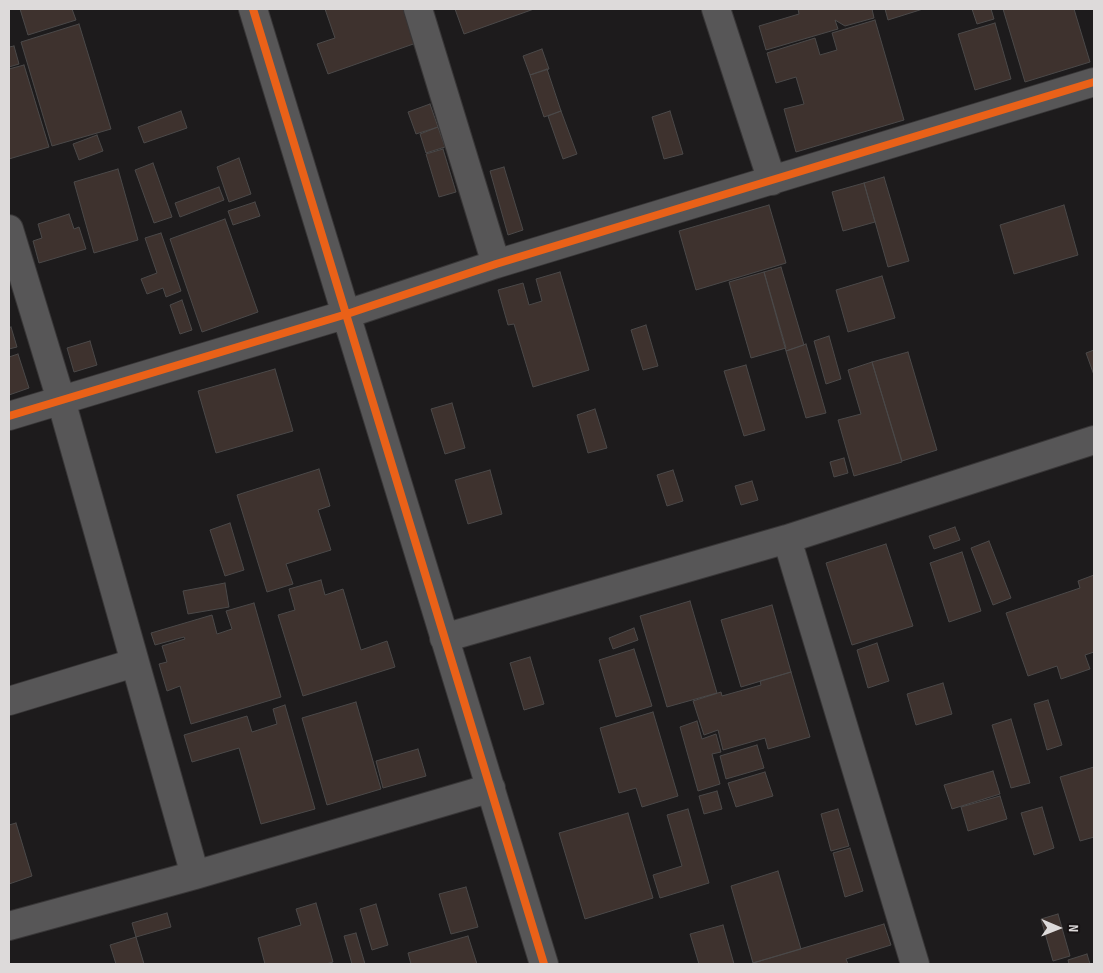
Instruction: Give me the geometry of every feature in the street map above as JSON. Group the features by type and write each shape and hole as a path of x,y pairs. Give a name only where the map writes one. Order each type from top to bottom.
{"street":[{"path":"253,9 544,964"},
{"path":"418,9 496,264"},
{"path":"716,9 772,181"},
{"path":"9,416 347,314 496,264 1094,82"},
{"path":"9,229 60,400 195,875"},
{"path":"444,638 787,539 1093,446"},
{"path":"787,539 915,964"},
{"path":"9,701 134,663"},
{"path":"9,926 195,875 491,788"}],"building":[{"path":"20,9 72,9 76,20 28,35"},
{"path":"325,9 407,9 419,42 328,74 317,44 335,38"},
{"path":"455,9 534,9 464,34"},
{"path":"798,9 872,9 874,18 845,26 835,20 838,29 766,50 759,26 799,14"},
{"path":"885,9 923,9 888,20"},
{"path":"972,9 991,9 994,19 977,24"},
{"path":"1003,9 1074,9 1090,62 1025,82"},
{"path":"875,20 904,120 796,152 784,109 804,104 796,77 776,83 767,53 815,38 820,55 837,50 832,33"},
{"path":"995,23 1011,79 975,90 958,34"},
{"path":"79,24 111,129 52,146 21,42"},
{"path":"14,46 19,64 9,67 9,47"},
{"path":"542,49 549,69 530,75 523,56"},
{"path":"24,65 49,147 9,159 9,69"},
{"path":"547,69 561,111 544,117 530,75"},
{"path":"430,104 438,127 416,134 408,112"},
{"path":"181,111 187,128 144,143 138,127"},
{"path":"561,111 577,154 563,159 548,116"},
{"path":"670,111 683,154 664,159 652,117"},
{"path":"438,127 445,147 426,153 420,134"},
{"path":"97,135 103,151 79,160 73,144"},
{"path":"443,149 456,192 439,197 426,154"},
{"path":"239,158 251,194 229,202 217,167"},
{"path":"153,163 172,217 154,223 135,170"},
{"path":"504,167 523,230 508,235 490,171"},
{"path":"118,169 138,240 94,253 74,182"},
{"path":"884,177 909,261 888,267 864,183"},
{"path":"864,183 875,222 843,231 832,192"},
{"path":"219,187 224,200 180,217 175,203"},
{"path":"255,202 260,216 233,225 228,211"},
{"path":"769,205 786,263 696,290 679,231"},
{"path":"1064,205 1078,255 1014,274 1000,225"},
{"path":"69,214 74,229 79,227 86,249 39,263 33,241 42,238 38,224"},
{"path":"225,219 258,312 202,332 170,239"},
{"path":"161,233 181,291 166,297 163,288 147,294 141,279 157,273 145,238"},
{"path":"781,267 804,345 786,351 764,272"},
{"path":"560,272 589,370 533,387 514,324 508,325 498,290 523,283 529,305 542,301 536,279"},
{"path":"764,272 786,348 751,358 729,282"},
{"path":"882,276 895,318 848,332 836,290"},
{"path":"182,300 192,330 180,334 170,305"},
{"path":"646,325 658,366 643,370 631,330"},
{"path":"11,327 17,347 9,349 9,328"},
{"path":"829,336 841,379 826,384 814,341"},
{"path":"90,341 97,365 74,372 67,348"},
{"path":"806,344 826,413 806,418 786,351"},
{"path":"1094,350 1094,375 1086,353"},
{"path":"908,352 937,450 902,461 872,362"},
{"path":"18,354 29,388 9,395 9,357"},
{"path":"872,362 902,462 854,476 838,420 861,414 848,370"},
{"path":"746,365 765,430 744,436 724,371"},
{"path":"275,369 293,431 216,453 198,391"},
{"path":"452,403 465,448 445,454 431,409"},
{"path":"595,409 607,448 588,453 577,415"},
{"path":"844,458 848,473 834,477 830,462"},
{"path":"319,469 330,506 318,510 331,550 286,564 293,584 267,592 237,495"},
{"path":"490,470 502,514 468,524 455,480"},
{"path":"673,470 683,501 667,506 657,475"},
{"path":"752,481 758,500 741,505 735,486"},
{"path":"230,523 244,570 225,576 210,530"},
{"path":"955,527 960,540 934,549 929,536"},
{"path":"989,541 1011,598 993,605 971,548"},
{"path":"886,544 913,626 852,645 826,563"},
{"path":"962,552 981,611 949,622 930,563"},
{"path":"1094,575 1094,652 1085,655 1090,669 1061,679 1057,666 1028,676 1006,613 1080,588 1078,581"},
{"path":"321,580 325,595 343,589 361,650 387,641 395,667 303,696 278,615 295,610 289,589"},
{"path":"225,583 229,607 188,614 183,591"},
{"path":"690,601 717,693 667,707 640,616"},
{"path":"254,603 281,697 191,724 180,686 167,691 159,664 167,662 162,646 185,639 184,637 155,645 151,633 212,615 217,634 232,629 226,611"},
{"path":"772,605 791,672 741,687 721,620"},
{"path":"634,628 638,640 613,649 609,638"},
{"path":"877,643 889,681 868,688 857,650"},
{"path":"634,649 652,706 616,717 599,660"},
{"path":"530,657 544,704 524,710 510,663"},
{"path":"791,672 810,737 768,749 765,738 723,750 718,730 704,735 693,701 721,692 722,696 761,685 760,681"},
{"path":"943,683 952,714 916,725 907,694"},
{"path":"1048,700 1062,745 1047,750 1034,704"},
{"path":"356,702 381,789 327,805 302,718"},
{"path":"285,705 315,809 261,824 239,748 192,762 184,735 247,716 252,732 277,724 273,709"},
{"path":"653,712 678,796 642,807 636,788 619,793 600,728"},
{"path":"1011,719 1030,783 1011,788 992,725"},
{"path":"697,721 702,739 716,734 721,752 712,754 720,784 698,791 680,727"},
{"path":"757,745 764,768 726,779 720,756"},
{"path":"418,749 426,776 383,788 376,761"},
{"path":"1094,767 1094,837 1080,841 1060,777"},
{"path":"993,771 1000,794 952,809 944,785"},
{"path":"765,772 773,796 736,807 728,783"},
{"path":"717,791 722,809 704,814 699,796"},
{"path":"1000,796 1007,819 968,831 961,807"},
{"path":"1042,807 1054,848 1034,855 1021,813"},
{"path":"688,809 709,883 660,898 653,875 682,866 667,815"},
{"path":"838,809 849,846 831,851 821,814"},
{"path":"628,813 653,898 585,919 559,833"},
{"path":"16,823 32,876 9,884 9,825"},
{"path":"850,848 863,891 845,897 833,853"},
{"path":"778,871 801,949 753,963 731,886"},
{"path":"466,887 478,927 451,934 439,894"},
{"path":"316,903 333,962 326,964 265,964 258,938 301,925 296,909"},
{"path":"376,904 388,945 372,950 360,909"},
{"path":"167,913 171,927 136,937 132,923"},
{"path":"1058,914 1070,956 1053,961 1041,919"},
{"path":"884,924 891,945 846,959 848,964 753,963"},
{"path":"723,925 734,964 699,964 690,934"},
{"path":"356,933 365,964 352,964 344,936"},
{"path":"468,936 477,964 411,964 408,953"},
{"path":"136,937 144,964 116,964 110,945"},
{"path":"1087,954 1090,964 1069,964 1068,960"}],"cycle path":[{"path":"253,9 544,964"},
{"path":"9,416 347,314 496,264 1094,82"}]}
